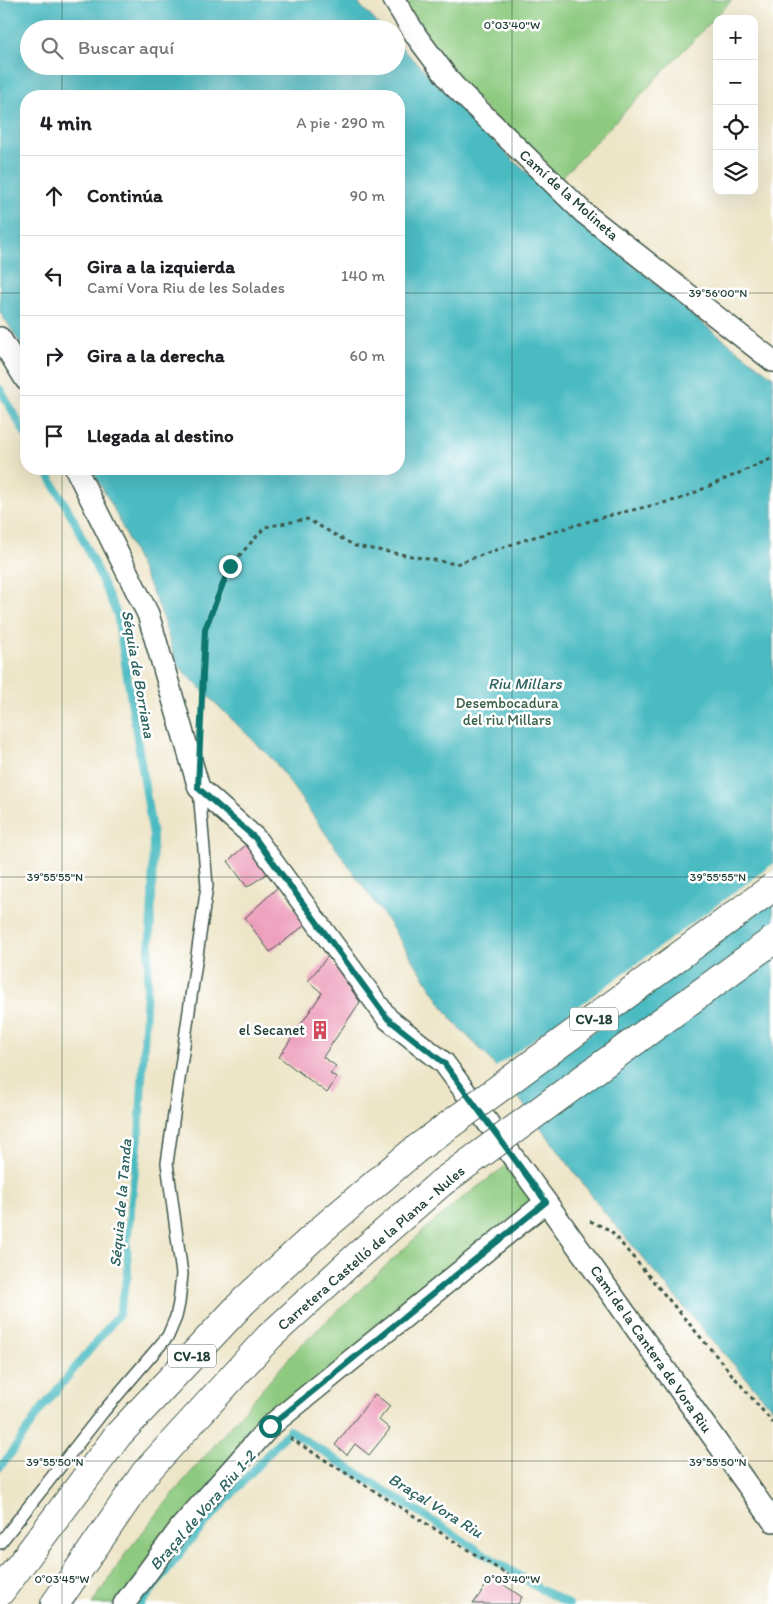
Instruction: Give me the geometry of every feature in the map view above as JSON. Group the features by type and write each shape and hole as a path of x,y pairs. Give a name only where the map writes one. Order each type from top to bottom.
{"main road":[{"name":"CV-18","path":"0,1592 118,1435 244,1301 321,1230 415,1150 773,887"},
{"name":"Carretera Castelló de la Plana - Nules","path":"55,1604 145,1474 269,1337 441,1183 773,940"}],"street":[{"name":"Camí de la Molineta","path":"394,0 418,37 454,85 584,213 773,361"},
{"path":"0,338 20,370"},
{"path":"79,475 148,614 198,788"},
{"name":"Camí de la Cantera de Vora Riu","path":"198,788 255,838 388,1019 444,1063 546,1202 773,1521"},
{"path":"124,1604 181,1527 270,1426 546,1202"}],"lane":[{"path":"0,1543 103,1412 168,1336 176,1317 182,1274 167,1163 207,886 198,788"}],"path":[{"path":"201,711 205,629 230,566 265,527 307,520 355,546 456,564 527,539 611,515 680,499 773,458"},
{"path":"586,1220 610,1230 773,1423"},
{"path":"270,1426 516,1580"}],"green space":[{"path":"403,0 732,0 718,15 713,15 713,20 559,180 459,83"},
{"path":"511,1162 539,1201 276,1416 118,1604 92,1604 126,1553 181,1484 296,1350 424,1230"}],"water":[{"name":"Riu Millars","path":"0,0 355,0 374,20 20,20 20,75 405,75 405,51 516,163 694,317 773,377 773,1409 711,1339 605,1213 488,1057 452,1020 387,920 275,762 177,665 160,609 112,505 94,475 405,475 405,90 20,90 20,343 0,312"}],"pier":[{"path":"773,864 773,900 511,1092 493,1069"}],"building":[{"path":"247,844 268,873 247,887 228,861"},
{"path":"279,886 305,925 270,952 245,918"},
{"name":"el Secanet","path":"328,956 360,1002 323,1057 336,1066 330,1074 337,1077 327,1093 279,1057 322,993 308,981"},
{"path":"375,1394 390,1406 379,1420 390,1429 369,1455 355,1444 347,1455 335,1445"},
{"path":"492,1577 522,1597 518,1604 473,1604"}],"waterway":[{"name":"Séquia de Borriana","path":"0,389 20,424"},
{"name":"Séquia de la Tanda","path":"0,1467 39,1412 119,1314 128,1274 127,1243 139,1136 152,899 153,836 117,614 74,520 48,475"},
{"name":"Braçal Vora Riu","path":"289,1430 540,1589 569,1604"},
{"name":"Braçal de Vora Riu 1-2","path":"141,1604 190,1541 285,1435"}],"place":[{"name":"el Secanet","path":"320,1030"}],"route":[{"path":"230,566 205,629 198,788 255,838 388,1019 444,1063 546,1202 270,1426"}],"park label":[{"name":"Desembocadura del riu Millars","path":"507,712"}]}
